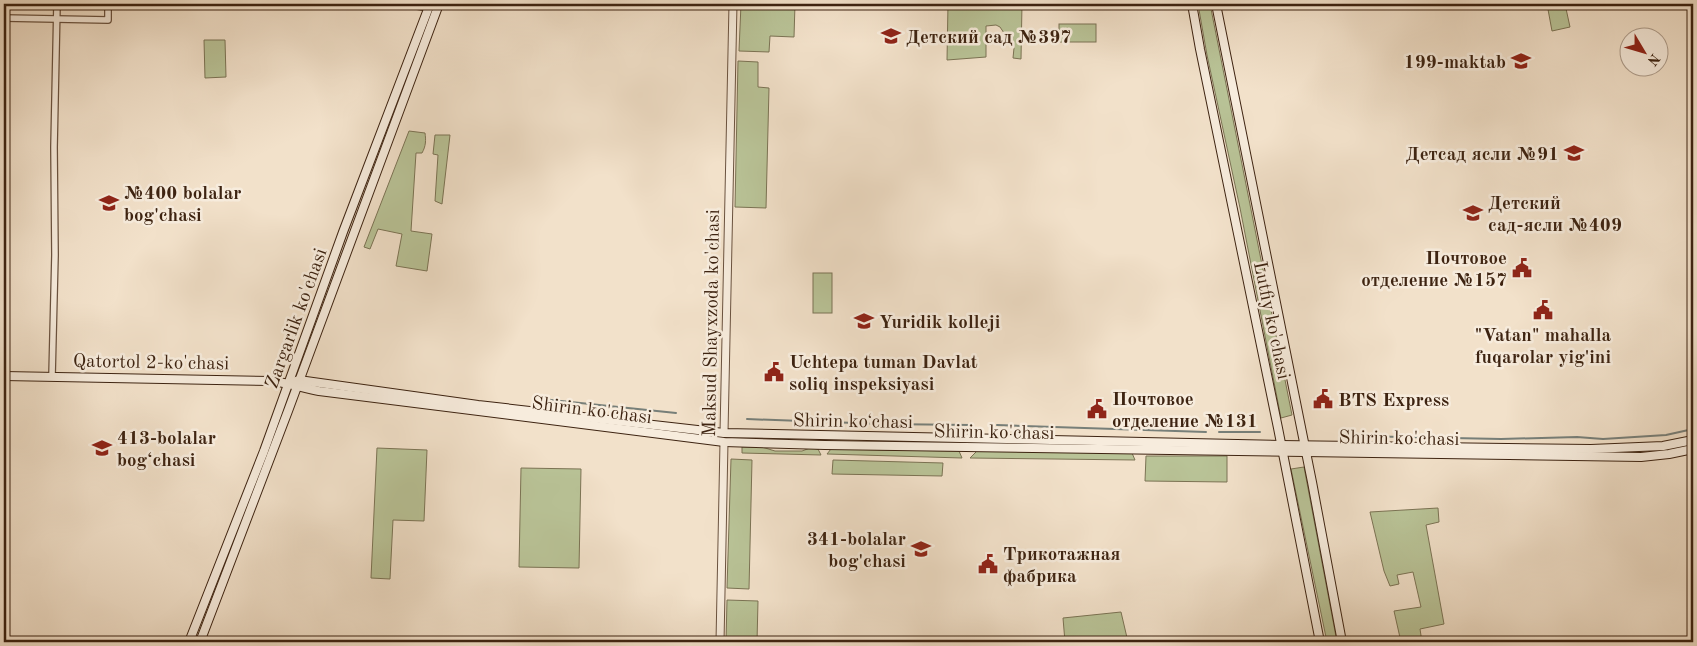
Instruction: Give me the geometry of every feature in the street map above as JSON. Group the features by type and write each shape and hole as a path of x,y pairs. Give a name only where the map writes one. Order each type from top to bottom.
{"main road":[{"name":"Zargarlik ko'chasi","path":"200,642 439,4"},
{"name":"Lutfiy ko'chasi","path":"1192,4 1320,642"},
{"name":"Lutfiy ko'chasi","path":"1216,4 1342,642"},
{"name":"Zargarlik ko'chasi","path":"189,642 264,451 343,232 429,6"},
{"name":"Qatortol 2-ko'chasi","path":"4,376 254,380 288,383"},
{"name":"Shirin ko'chasi","path":"288,383 478,405 724,438 825,445 979,443 1641,457 1693,449"},
{"name":"Shirin koʻchasi","path":"724,438 825,436 968,443"},
{"path":"825,436 825,445"},
{"name":"Shirin ko'chasi","path":"1305,449 1591,449 1663,446 1693,440"}],"street":[{"path":"52,376 57,4"},
{"path":"4,18 108,20 108,4"},
{"path":"407,4 429,6"},
{"name":"Maksud Shayxzoda ko'chasi","path":"720,642 733,4"}],"green space":[{"path":"741,4 795,4 794,37 770,36 769,52 739,51"},
{"path":"948,4 1022,4 1021,59 1013,58 1014,48 1000,27 996,25 986,26 986,57 947,60"},
{"path":"1198,4 1210,4 1292,415 1281,418 1240,208 1207,55"},
{"path":"1547,4 1565,4 1570,27 1552,31"},
{"path":"1059,24 1096,24 1096,42 1059,42"},
{"path":"204,40 225,40 226,77 205,78"},
{"path":"738,61 758,62 758,87 769,88 766,208 735,207"},
{"path":"409,131 425,133 422,153 416,153 411,231 432,234 427,271 396,266 402,234 378,229 370,249 364,247"},
{"path":"435,135 450,135 442,204 435,201 438,155 433,154"},
{"path":"813,273 832,273 832,313 813,313"},
{"path":"742,447 762,447 775,451 802,451 810,448 818,449 821,455 742,453"},
{"path":"377,448 427,450 424,521 393,520 390,579 371,578"},
{"path":"831,449 959,451 962,458 827,454"},
{"path":"977,451 1132,453 1135,460 970,458"},
{"path":"1146,456 1227,456 1227,482 1145,481"},
{"path":"731,459 752,460 749,589 727,588"},
{"path":"833,460 943,463 942,476 832,474"},
{"path":"1304,467 1337,642 1327,642 1291,469"},
{"path":"521,468 581,469 579,568 519,567"},
{"path":"1438,508 1439,522 1426,525 1444,624 1420,629 1422,642 1401,642 1394,611 1421,607 1413,572 1397,575 1399,584 1390,586 1384,571 1370,512"},
{"path":"727,600 758,601 757,642 726,642"},
{"path":"1121,612 1128,642 1065,642 1063,618"}],"waterway":[{"path":"542,399 676,413"},
{"path":"747,419 971,425"},
{"path":"997,425 1206,432"},
{"path":"1355,436 1501,439 1577,437 1603,439 1666,435 1693,429"},
{"path":"1219,432 1260,432"}],"place":[{"name":"Детский сад №397","path":"891,36"},
{"name":"199-maktab","path":"1521,61"},
{"name":"Детсад ясли №91","path":"1574,153"},
{"name":"№400 bolalar bog'chasi","path":"109,203"},
{"name":"Детский сад-ясли №409","path":"1473,213"},
{"name":"Почтовое отделение №157","path":"1522,268"},
{"name":"\"Vatan\" mahalla fuqarolar yig'ini","path":"1543,310"},
{"name":"Yuridik kolleji","path":"864,321"},
{"name":"Uchtepa tuman Davlat soliq inspeksiyasi","path":"774,372"},
{"name":"BTS Express","path":"1323,399"},
{"name":"Почтовое отделение №131","path":"1097,409"},
{"name":"413-bolalar bogʻchasi","path":"102,448"},
{"name":"341-bolalar bog'chasi","path":"921,549"},
{"name":"Трикотажная фабрика","path":"988,564"}]}
